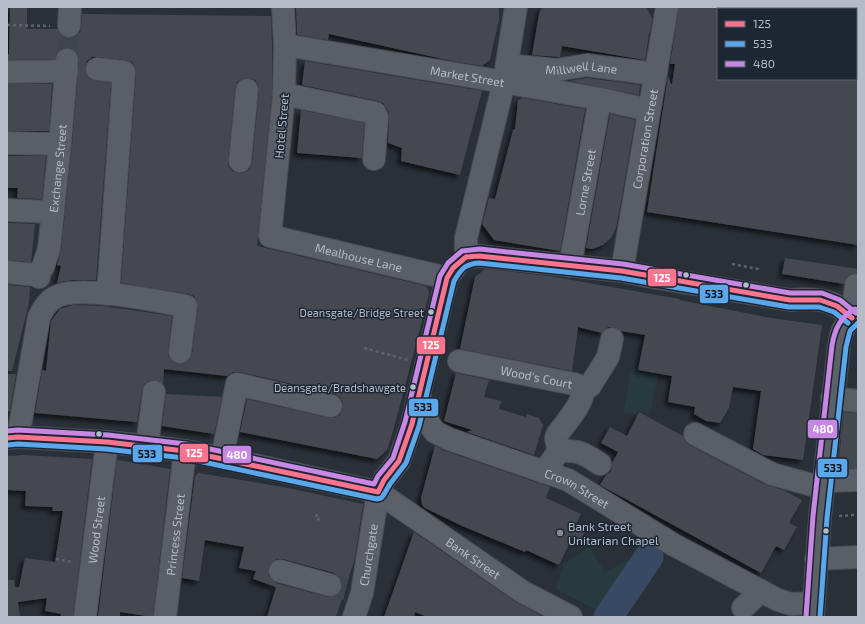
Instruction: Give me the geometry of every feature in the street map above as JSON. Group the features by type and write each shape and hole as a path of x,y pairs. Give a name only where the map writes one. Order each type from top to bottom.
{"main road":[{"path":"814,610 816,559 823,485 840,337 847,322 855,316"},
{"path":"12,437 107,442 185,451 378,492"},
{"name":"Bank Street","path":"378,492 523,592 571,617"}],"street":[{"path":"466,258 466,238 506,74 516,7"},
{"name":"Corporation Street","path":"622,271 667,7"},
{"name":"Hotel Street","path":"270,236 284,94 286,45 283,11"},
{"name":"Market Street","path":"286,45 506,74 600,100 649,110"},
{"name":"Millwell Lane","path":"506,74 557,70 587,65 655,74"},
{"name":"Exchange Street","path":"7,72 64,67 60,144 53,212 48,249 43,267 38,276 7,272"},
{"path":"97,69 124,72 108,294"},
{"path":"240,161 247,90"},
{"path":"284,94 375,113 377,117 374,159"},
{"name":"Lorne Street","path":"570,266 600,100"},
{"path":"7,143 60,144"},
{"path":"7,210 53,212"},
{"name":"Mealhouse Lane","path":"270,236 447,278"},
{"path":"378,492 384,480 398,461 412,424 447,278 454,268 466,258 479,256 622,271 790,300 806,299 829,302 855,316 856,285"},
{"path":"12,437 39,317 46,304 59,295 76,292 108,294 186,306 180,352"},
{"path":"583,390 590,386 608,358 612,339"},
{"name":"Wood's Court","path":"459,361 574,384 583,390 580,401 554,435 544,472"},
{"path":"222,458 237,384 331,406"},
{"path":"147,446 154,392"},
{"name":"Crown Street","path":"419,393 425,418 435,432 449,439 568,480 674,545 778,600 814,610"},
{"path":"832,398 858,402"},
{"path":"695,434 772,474 823,485 858,480"},
{"path":"554,435 577,451 587,454 600,464"},
{"name":"Wood Street","path":"85,617 107,442"},
{"name":"Princess Street","path":"164,617 185,451"},
{"name":"Churchgate","path":"354,617 346,589 378,492"},
{"path":"816,559 858,557"},
{"path":"280,571 346,589"},
{"path":"743,608 761,591"}],"path":[{"path":"7,25 69,17"},
{"path":"732,264 758,269 758,272"},
{"path":"364,348 426,365"},
{"path":"317,514 316,519 323,520"}],"green space":[{"path":"632,368 657,373 658,376 650,413 638,411 635,415 623,413"},
{"path":"589,547 605,572 630,559 647,568 624,607 598,611 556,589 564,564"}],"building":[{"path":"10,7 27,7 27,29 57,29 62,36 69,38 75,37 80,32 82,14 271,16 272,93 257,246 426,286 428,289 429,294 387,450 377,459 240,432 247,399 329,418 334,418 340,415 343,408 343,403 340,397 334,394 240,372 233,372 227,376 164,369 163,384 155,380 149,381 144,385 137,422 35,413 42,370 46,371 51,321 60,309 73,305 103,306 172,316 168,356 173,362 179,364 185,363 190,359 192,354 198,307 194,296 189,294 121,283 136,73 132,62 125,60 92,57 87,61 85,67 86,74 90,79 111,83 96,280 72,280 57,283 61,266 57,265 61,250 72,145 79,61 78,55 74,50 68,48 62,49 57,53 55,59 7,60 7,54 9,54","holes":["248,78 255,80 259,91 252,163 250,169 239,173 232,171 228,166 235,88 237,82 242,79"]},
{"path":"296,7 499,7 499,19 490,60 482,66 452,61 329,34 328,40 298,35"},
{"path":"542,7 646,7 652,18 645,60 562,46 560,57 532,55 539,14"},
{"path":"679,7 718,7 717,80 858,79 858,245 647,212 668,76 672,84 675,64 670,64"},
{"path":"305,61 482,91 460,175 401,161 402,148 388,143 389,117 388,111 383,103 302,85"},
{"path":"587,78 640,85 639,95 569,81"},
{"path":"7,84 52,84 49,131 7,131"},
{"path":"522,98 585,109 560,251 494,240 482,224 489,198 495,199 513,130 515,129 518,101"},
{"path":"301,110 364,123 362,158 297,153"},
{"path":"610,114 635,120 616,228 611,238 603,245 592,249 586,248"},
{"path":"7,156 46,156 42,199 17,198 18,188 7,188"},
{"path":"7,223 35,224 31,262 7,260"},
{"path":"785,258 858,269 858,273 851,274 846,278 844,284 782,274"},
{"path":"485,269 549,276 680,299 679,300 771,318 822,325 803,460 763,455 753,449 761,391 733,387 729,408 720,423 706,421 694,414 695,407 668,402 672,376 638,370 645,335 621,331 614,327 608,327 602,333 578,327 572,371 460,349 475,277"},
{"path":"7,285 30,287 29,303 12,371 7,371"},
{"path":"456,373 489,380 484,397 501,401 499,409 526,417 527,414 539,418 543,425 534,455 467,432 472,430 444,421"},
{"path":"7,374 16,374 10,411 7,411"},
{"path":"166,394 222,397 214,434 162,426"},
{"path":"639,412 683,436 689,445 766,485 783,490 802,500 789,523 797,527 784,550 776,546 761,573 600,485 606,475 611,471 612,463 618,452 601,443 610,427 627,436"},
{"path":"844,412 858,413 858,468 838,468"},
{"path":"435,446 445,451 550,487 546,498 581,514 576,524 586,529 580,541 572,538 559,565 526,550 525,552 462,526 425,508 422,505 421,498"},
{"path":"24,455 92,459 73,617 60,617 61,614 45,611 47,598 18,602 20,617 7,617 7,580 14,580 15,587 19,587 25,558 55,562 63,511 52,511 53,507 25,506 26,491 7,490 7,456"},
{"path":"117,460 170,469 153,617 120,612 120,617 98,617"},
{"path":"198,473 283,487 363,504 355,558 336,617 267,617 276,587 253,579 256,571 239,568 244,547 205,540 199,581 182,578 195,476","holes":["277,559 283,559 334,573 342,582 342,589 333,597 327,597 276,583 268,574 268,568 272,562"]},
{"path":"414,532 516,602 543,617 427,617 415,612 414,617 384,617"}],"waterway":[{"path":"608,617 649,557"}],"tunnel":[{"path":"67,60 69,26"},
{"path":"330,585 346,589"}],"transit line":[{"name":"480","path":"7,431 18,430 108,435 186,444 374,484 378,476 393,458 405,422 440,276 448,263 462,251 480,249 623,264 790,293 822,293 840,300 856,313"},
{"name":"125","path":"466,257 479,256 622,271 790,300 820,300 837,306 852,318"},
{"name":"125","path":"378,492 384,480 399,461 412,424 447,278 453,268 466,257"},
{"name":"533","path":"8,445 18,444 106,449 184,458 377,499 381,498 406,463 419,426 454,281 464,268 479,263 621,278 789,307 819,307 834,312 848,323"},
{"name":"480","path":"806,617 813,516 832,345 839,324 850,312 855,309"},
{"name":"533","path":"820,617 827,518 846,347 850,331 858,323"},
{"name":"125","path":"7,438 18,437 107,442 185,451 378,492"}],"place":[{"name":"Deansgate/Bridge Street","path":"431,312"},
{"name":"Deansgate/Bradshawgate","path":"413,387"},
{"name":"Bank Street Unitarian Chapel","path":"560,533"}]}
